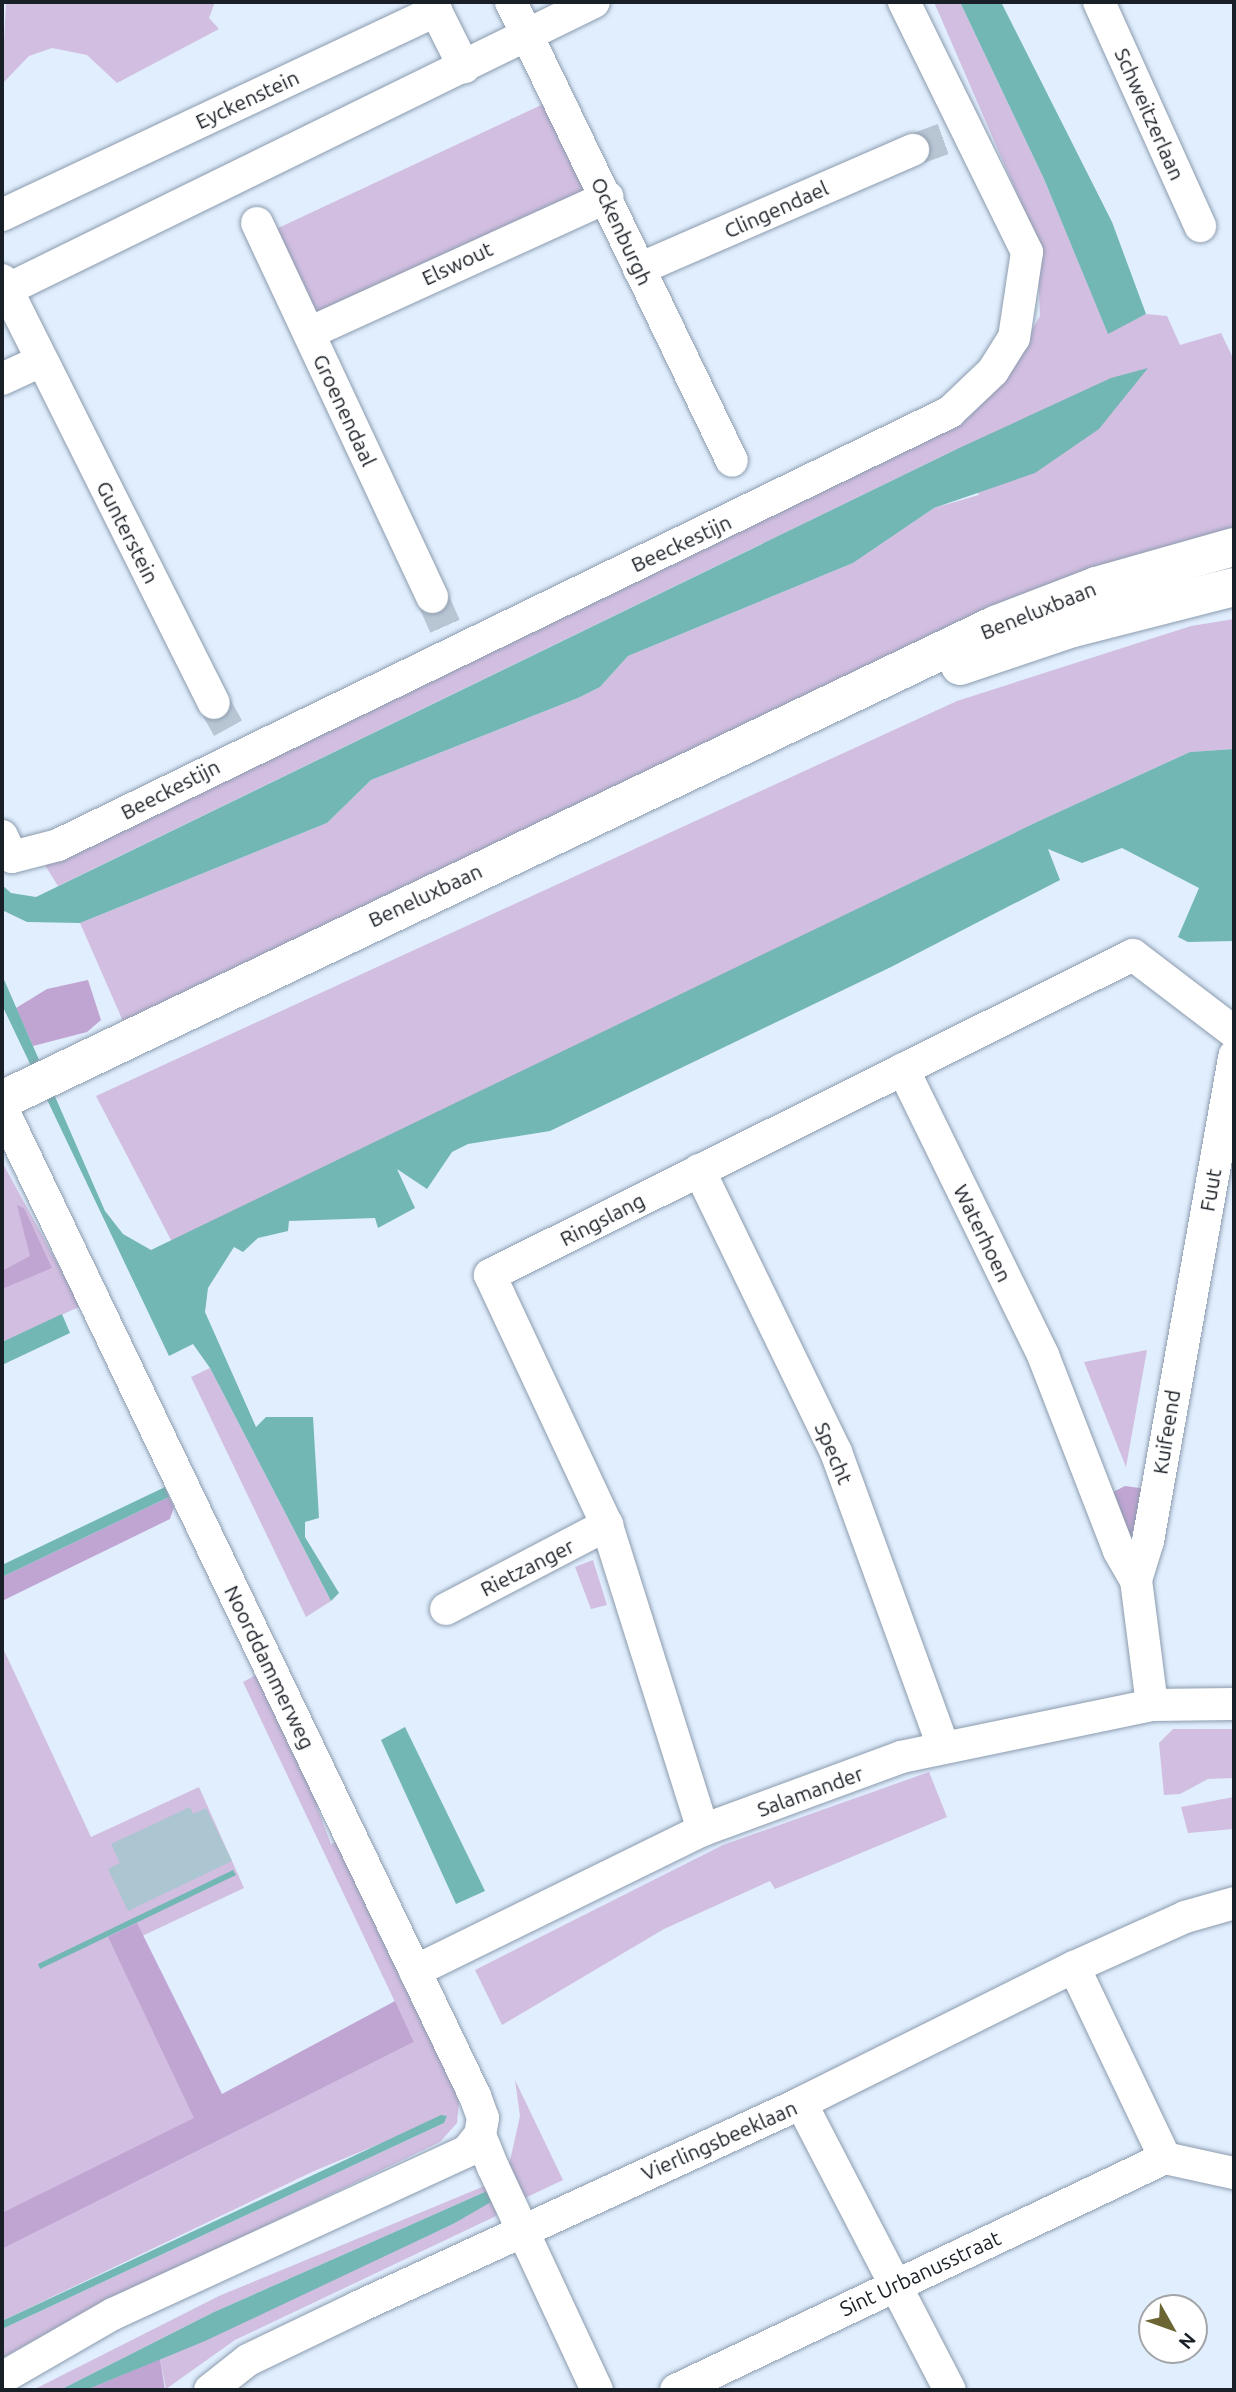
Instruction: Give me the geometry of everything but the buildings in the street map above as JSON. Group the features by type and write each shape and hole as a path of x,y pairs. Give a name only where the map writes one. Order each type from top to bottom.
{"main road":[{"name":"Beneluxbaan","path":"2,1100 995,625 1096,586 1234,547"},
{"name":"Beneluxbaan","path":"850,695 895,690 1073,628 1234,587"}],"street":[{"name":"Ockenburgh","path":"511,2 607,197 753,508"},
{"path":"3,287 594,2"},
{"name":"Beeckestijn","path":"2,836 12,857 58,845 228,728 451,640 753,508 950,412 993,371 1014,338 1027,252 954,134 904,2"},
{"name":"Schweitzerlaan","path":"1100,2 1200,226"},
{"name":"Eyckenstein","path":"2,215 436,10 464,67"},
{"name":"Clingendael","path":"639,269 913,150"},
{"name":"Elswout","path":"309,333 580,205 607,197"},
{"name":"Groenendaal","path":"257,223 432,597"},
{"name":"Gunterstein","path":"3,287 228,728"},
{"path":"2,379 41,361"},
{"name":"Ringslang","path":"703,1830 607,1525 490,1275 1133,955 1234,1031"},
{"name":"Fuut","path":"1193,1284 1234,1056"},
{"name":"Waterhoen","path":"903,1069 1042,1355 1058,1399"},
{"name":"Noorddammerweg","path":"2,1108 475,2096 483,2118 473,2143 523,2229 597,2390"},
{"name":"Specht","path":"699,1170 836,1452 943,1746"},
{"name":"Kuifeend","path":"1136,1580 1148,1541 1193,1284"},
{"name":"Kuifeend","path":"1058,1399 1136,1580 1152,1705"},
{"name":"Rietzanger","path":"446,1609 607,1525"},
{"name":"Salamander","path":"415,1971 703,1830 943,1746 1152,1705 1234,1704"},
{"name":"Vierlingsbeeklaan","path":"210,2390 248,2360 523,2229 801,2103 1074,1967 1185,1917 1234,1903"},
{"path":"1074,1967 1165,2158 1234,2173"},
{"path":"801,2103 950,2390"},
{"path":"2,2378 113,2314 473,2143"},
{"name":"Sint Urbanusstraat","path":"676,2390 1165,2158"}],"shaded area":[{"path":"6,2 215,2 209,18 219,29 117,83 87,55 52,48 29,56 2,84"},
{"path":"934,2 960,2 1044,179 1108,333 1146,314 1167,316 1180,345 1221,333 1234,360 1234,530 126,1028 80,923 327,823 371,780 578,698 600,687 628,656 853,563 934,508 979,495 957,449 58,886 43,862 313,721 975,411 999,386 1040,316 1037,240"},
{"path":"960,2 1001,2 1112,222 1146,314 1108,334 1044,179"},
{"path":"550,101 593,190 316,320 276,229"},
{"path":"1148,368 1099,429 1035,473 934,508 853,563 628,656 600,687 578,698 371,780 327,823 80,923 27,922 2,910 2,885 11,893 36,897 957,449 1111,378"},
{"path":"1234,619 1234,749 1190,752 1039,821 172,1242 96,1096 957,701 1191,626"},
{"path":"1234,749 1234,941 1188,942 1178,937 1199,888 1122,848 1082,863 1048,849 1060,880 891,967 550,1131 468,1144 452,1152 427,1189 397,1169 415,1208 378,1228 375,1218 289,1221 288,1231 258,1238 243,1252 234,1247 208,1288 205,1312 256,1427 266,1417 313,1417 319,1518 305,1522 305,1537 339,1593 331,1601 210,1368 193,1344 169,1356 2,1005 2,975 105,1211 123,1234 151,1250 1039,821 1190,752"},
{"path":"88,980 101,1020 87,1032 33,1046 16,1008 47,989"},
{"path":"2,1162 81,1306 2,1342"},
{"path":"17,1205 24,1208 52,1268 2,1289 2,1271 30,1256"},
{"path":"62,1314 70,1333 2,1365 2,1342"},
{"path":"1147,1350 1126,1467 1084,1362"},
{"path":"210,1368 331,1601 306,1617 191,1377"},
{"path":"1125,1486 1147,1489 1129,1542 1111,1493"},
{"path":"165,1487 169,1497 2,1577 2,1565"},
{"path":"169,1497 174,1507 170,1519 2,1601 2,1577"},
{"path":"593,1560 607,1605 591,1609 575,1567"},
{"path":"2,1646 91,1837 199,1787 244,1888 123,1945 202,2123 2,2216"},
{"path":"265,1670 328,1801 317,1807 331,1844 345,1838 446,2066 459,2103 457,2123 440,2142 79,2315 2,2358 2,2329 444,2123 447,2116 314,2171 2,2321 2,2249 414,2042 243,1682"},
{"path":"405,1727 485,1891 456,1904 381,1740"},
{"path":"1173,1729 1234,1729 1234,1778 1208,1779 1180,1794 1164,1795 1159,1743"},
{"path":"929,1772 947,1817 775,1889 770,1881 664,1929 502,2025 475,1970 723,1845"},
{"path":"1234,1797 1234,1829 1188,1833 1181,1807"},
{"path":"233,1870 236,1875 40,1969 38,1964"},
{"path":"137,1923 222,2094 395,2001 414,2042 2,2249 2,2213 194,2118 108,1937"},
{"path":"515,2080 563,2180 525,2198 509,2165 520,2116"},
{"path":"441,2115 447,2116 444,2123 2,2329 2,2321"},
{"path":"487,2185 504,2209 494,2217 235,2340 166,2389 160,2359 453,2224 487,2191 214,2312 60,2390 33,2390 219,2296"},
{"path":"487,2191 491,2202 453,2224 205,2341 86,2390 60,2390 214,2312"},
{"path":"160,2359 165,2390 86,2390"}],"tunnel":[{"path":"913,150 944,139"},
{"path":"432,597 447,630"},
{"path":"214,703 228,728"}]}
